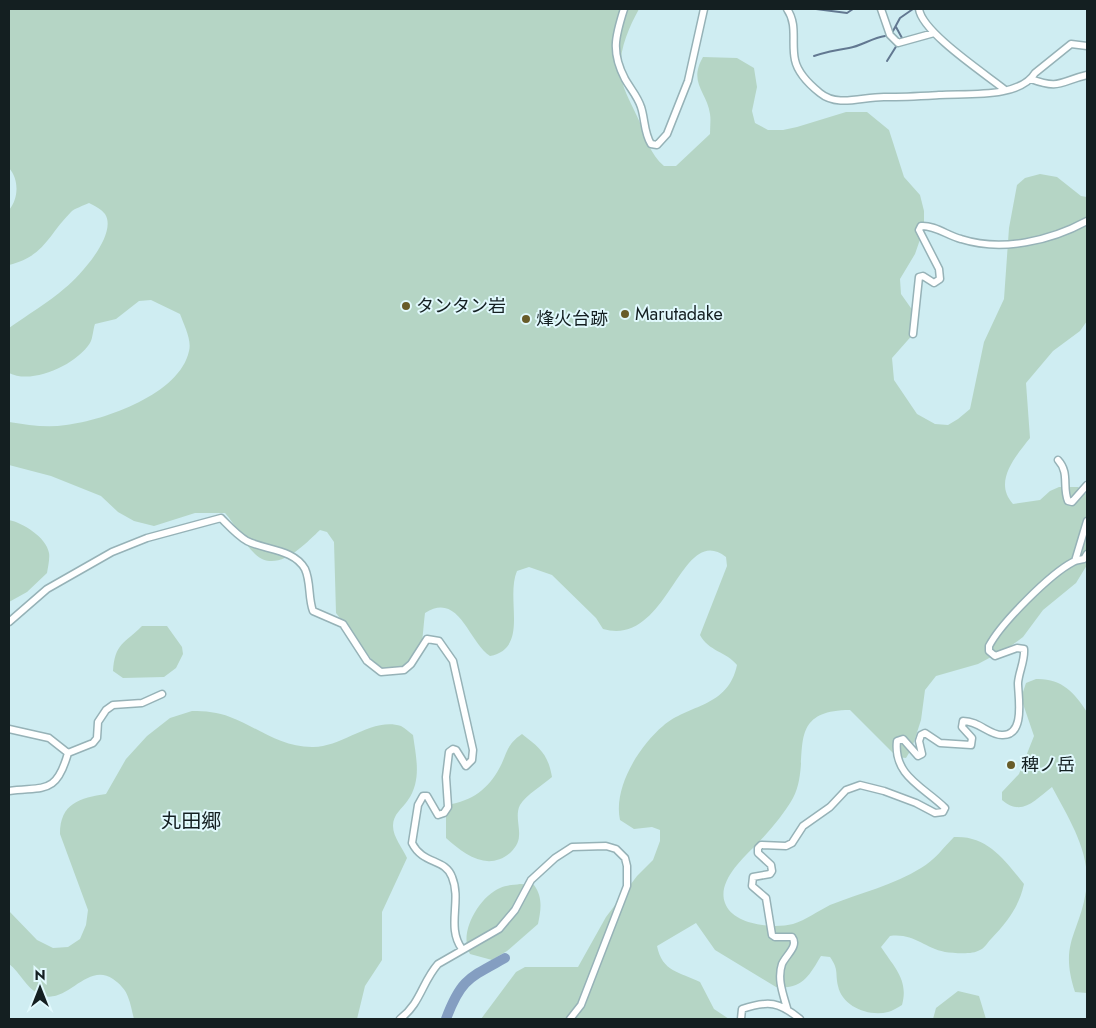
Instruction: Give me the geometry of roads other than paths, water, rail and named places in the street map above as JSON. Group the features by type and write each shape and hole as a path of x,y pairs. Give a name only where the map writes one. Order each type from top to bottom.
{"street":[{"path":"624,9 615,40 615,54 625,78 641,107 650,144 657,145 667,134 688,81 704,9"},
{"path":"787,9 794,27 795,60 799,70 822,95 834,101 885,96 976,95 1004,89 1031,79 1035,73 1071,44 1087,46"},
{"path":"881,9 890,35 898,42 934,33"},
{"path":"919,9 922,18 934,33 1004,89"},
{"path":"1031,79 1048,85 1060,84 1087,75"},
{"path":"913,334 919,276 923,276 934,283 940,279 939,269 919,230 921,226 928,225 958,239 977,244 1004,244 1046,238 1067,232 1087,220"},
{"path":"1058,460 1063,465 1066,477 1068,502 1072,502 1087,485"},
{"path":"9,622 47,589 112,552 147,538 221,518 245,540 276,550 298,562 304,568 308,579 314,611 343,624 350,631 366,661 381,672 404,670 411,664 426,639 440,641 452,661 473,750 472,760 466,766 456,750 453,749 449,752 446,777 448,808 445,813 438,814 430,800 423,796 418,805 412,843 424,858 447,868 452,877 454,934 462,949"},
{"path":"1075,561 1087,521"},
{"path":"787,1008 781,989 780,973 786,957 795,944 792,936 775,938 772,936 766,898 752,886 753,877 770,874 772,871 771,865 758,853 758,848 762,845 786,846 792,843 803,826 830,807 846,790 860,785 884,791 916,803 935,814 943,812 945,808 937,800 905,774 896,752 897,740 903,739 918,756 922,754 919,741 921,735 925,733 940,743 971,745 972,738 962,727 963,721 981,725 997,735 1005,736 1012,730 1020,713 1018,683 1025,657 1024,649 1017,648 995,656 989,651 990,646 1019,609 1054,576 1075,561 1084,559 1087,554"},
{"path":"9,791 39,790 49,786 57,778 68,753 93,743 97,738 98,722 106,710 113,705 142,702 162,694"},
{"path":"9,729 49,738 68,753"},
{"path":"400,1019 410,1012 420,999 432,972 438,964 499,929 515,910 531,880 564,851 581,846 606,846 616,849 625,858 627,886 581,1005 570,1019"},
{"path":"741,1019 742,1009 759,1003 773,1003 787,1008 800,1019"}],"waterway":[{"path":"816,9 847,13 853,9"},
{"path":"893,31 900,18 913,9"},
{"path":"896,27 902,38"},
{"path":"814,56 853,47 885,36"},
{"path":"887,61 897,45"},
{"path":"446,1019 456,995 462,987 474,976 505,958"}],"place":[{"name":"タンタン岩","path":"406,306"},
{"name":"Marutadake","path":"625,314"},
{"name":"烽火台跡","path":"526,319"},
{"name":"稗ノ岳","path":"1011,765"}],"district":[{"name":"丸田郷","path":"191,821"}]}
